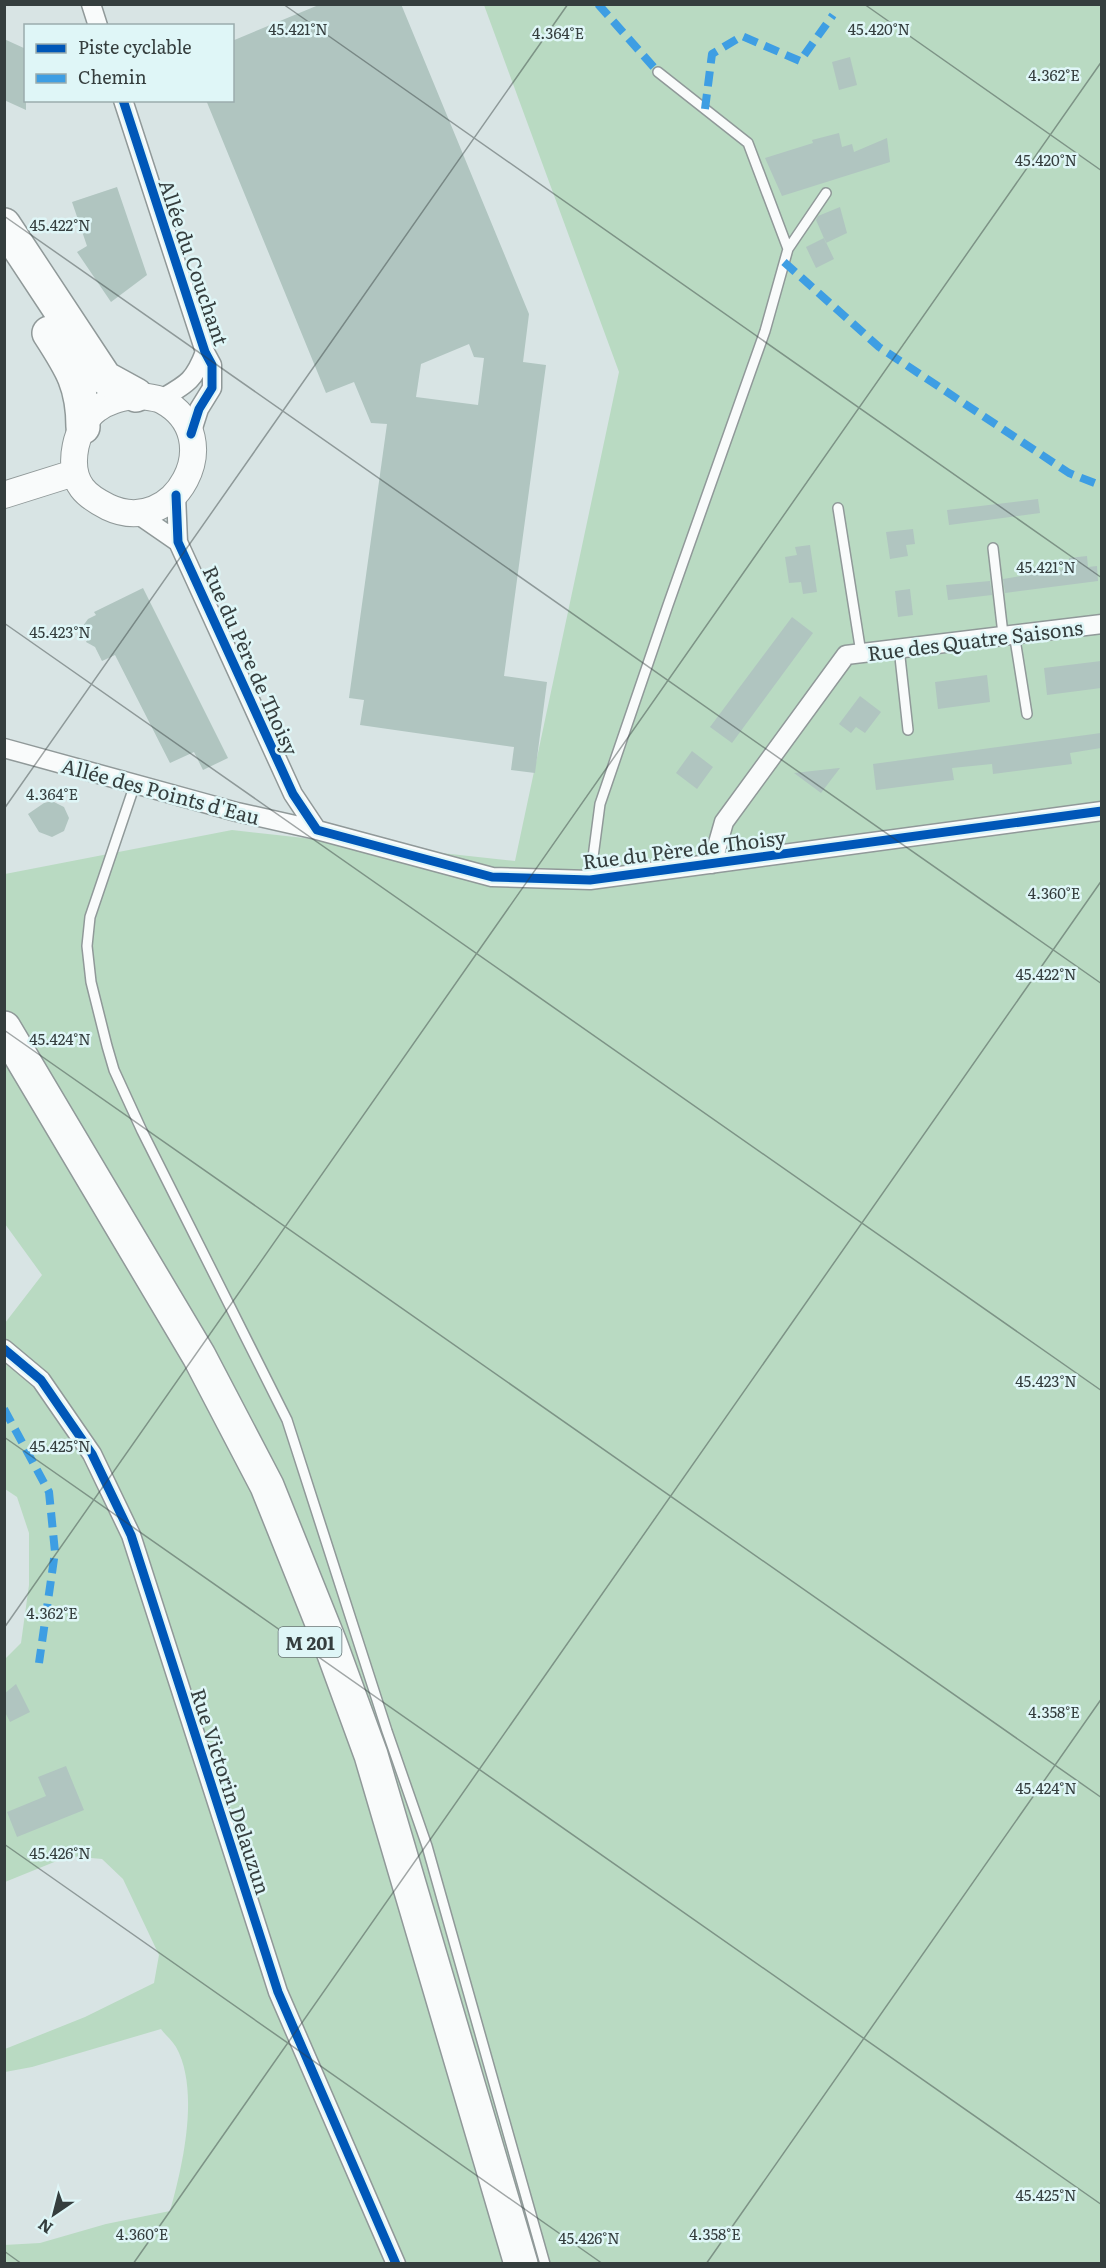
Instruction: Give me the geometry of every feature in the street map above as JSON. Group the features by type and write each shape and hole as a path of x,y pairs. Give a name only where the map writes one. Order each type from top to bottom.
{"highway":[{"path":"4,225 105,378 149,397"},
{"path":"4,263 71,368 83,403 83,427"},
{"name":"M 201","path":"4,1028 200,1356 267,1486 330,1642 371,1755 521,2264"},
{"name":"M 201","path":"4,1068 176,1361 235,1473 278,1563 306,1632 351,1764 504,2264"}],"main road":[{"path":"149,397 180,413 191,434 193,458 187,479 176,495 157,508 136,513 115,510 97,501 82,489 74,473 76,450 83,427 95,410 113,400 149,397"},
{"path":"4,495 74,473"}],"street":[{"path":"91,4 97,24"},
{"name":"Allée du Couchant","path":"124,102 205,352 212,365 212,388 199,409 191,434"},
{"name":"Allée du Couchant","path":"149,397 184,386 197,374 205,352"},
{"name":"Rue du Père de Thoisy","path":"176,495 178,542 293,794 317,830 492,877 590,880 1101,812"},
{"path":"136,513 178,542"},
{"name":"Rue des Quatre Saisons","path":"712,864 724,822 846,655 1101,624"},
{"name":"Allée des Points d'Eau","path":"4,748 237,812 317,830"},
{"name":"Rue Victorin Delauzun","path":"4,1349 41,1380 92,1454 131,1535 278,1992 396,2264"}],"lane":[{"path":"658,72 748,142 788,249"},
{"path":"590,880 600,804 765,331 788,249 826,193"},
{"path":"838,508 861,653"},
{"path":"993,548 1027,714"},
{"path":"899,648 908,730"},
{"path":"135,784 90,917 87,946 91,982 107,1046 114,1070 142,1131 287,1420 387,1731 427,1846 545,2264"}],"green space":[{"path":"484,5 1101,5 1101,2263 5,2264 4,2245 40,2243 106,2224 170,2211 184,2150 188,2106 183,2065 173,2042 161,2029 32,2067 5,2072 5,2049 85,2017 154,1983 159,1955 123,1879 102,1859 69,1856 5,1882 5,1659 21,1643 29,1585 29,1533 17,1497 5,1489 5,1323 42,1275 5,1224 5,874 232,830 515,861 619,372"}],"building":[{"path":"321,4 401,4 529,314 523,362 546,365 504,676 547,682 535,773 511,770 514,747 360,725 364,700 349,698 387,424 371,423 354,382 326,393 207,102 234,102 234,40","holes":["469,344 474,357 484,358 478,405 416,397 421,364"]},
{"path":"4,39 24,48 26,110 4,100"},
{"path":"850,57 857,85 839,90 832,62"},
{"path":"839,133 842,147 852,144 854,152 887,138 890,162 782,196 765,158 813,143 812,140"},
{"path":"117,187 147,275 111,302 77,252 87,246 72,202"},
{"path":"840,207 847,233 826,243 816,220 818,216"},
{"path":"824,238 834,259 816,268 806,247"},
{"path":"1038,499 1040,513 949,525 947,510"},
{"path":"913,529 915,544 906,545 908,556 890,559 886,532"},
{"path":"810,545 817,592 803,594 801,582 789,583 785,557 797,555 795,547"},
{"path":"1087,556 1088,567 1097,566 1098,581 1005,593 1003,579 1070,568 1069,558"},
{"path":"990,581 992,595 948,600 946,585"},
{"path":"143,588 228,758 203,770 194,752 170,763 115,655 102,661 95,647 86,642 89,636 80,630 88,619 96,615 94,612"},
{"path":"910,589 913,615 898,617 895,591"},
{"path":"792,617 813,633 732,743 710,727"},
{"path":"1101,661 1101,688 1047,695 1044,668"},
{"path":"987,675 990,702 938,709 935,682"},
{"path":"860,696 881,712 865,733 856,727 851,733 839,724"},
{"path":"1101,733 1101,748 1070,753 1072,764 993,774 992,764 952,768 954,780 876,790 873,764"},
{"path":"692,751 713,767 697,789 676,773"},
{"path":"839,768 821,793 794,773"},
{"path":"52,801 64,807 69,818 64,831 52,837 39,832 28,814 44,803"},
{"path":"16,1684 30,1712 10,1722 4,1710 4,1694"},
{"path":"66,1766 84,1810 17,1837 7,1812 46,1796 38,1777"}],"marked path":[{"path":"598,4 658,72"},
{"path":"705,109 712,54 742,36 800,61 833,15"},
{"path":"784,262 879,347 1069,473 1102,486"},
{"path":"4,1409 49,1492 55,1552 39,1663"}],"cycle path":[{"path":"124,102 205,352 212,365 212,388 199,409 191,434"},
{"path":"176,495 178,542 293,794 317,830 492,877 590,880 1102,811"},
{"path":"4,1349 41,1380 92,1454 131,1535 278,1992 396,2264"}]}
